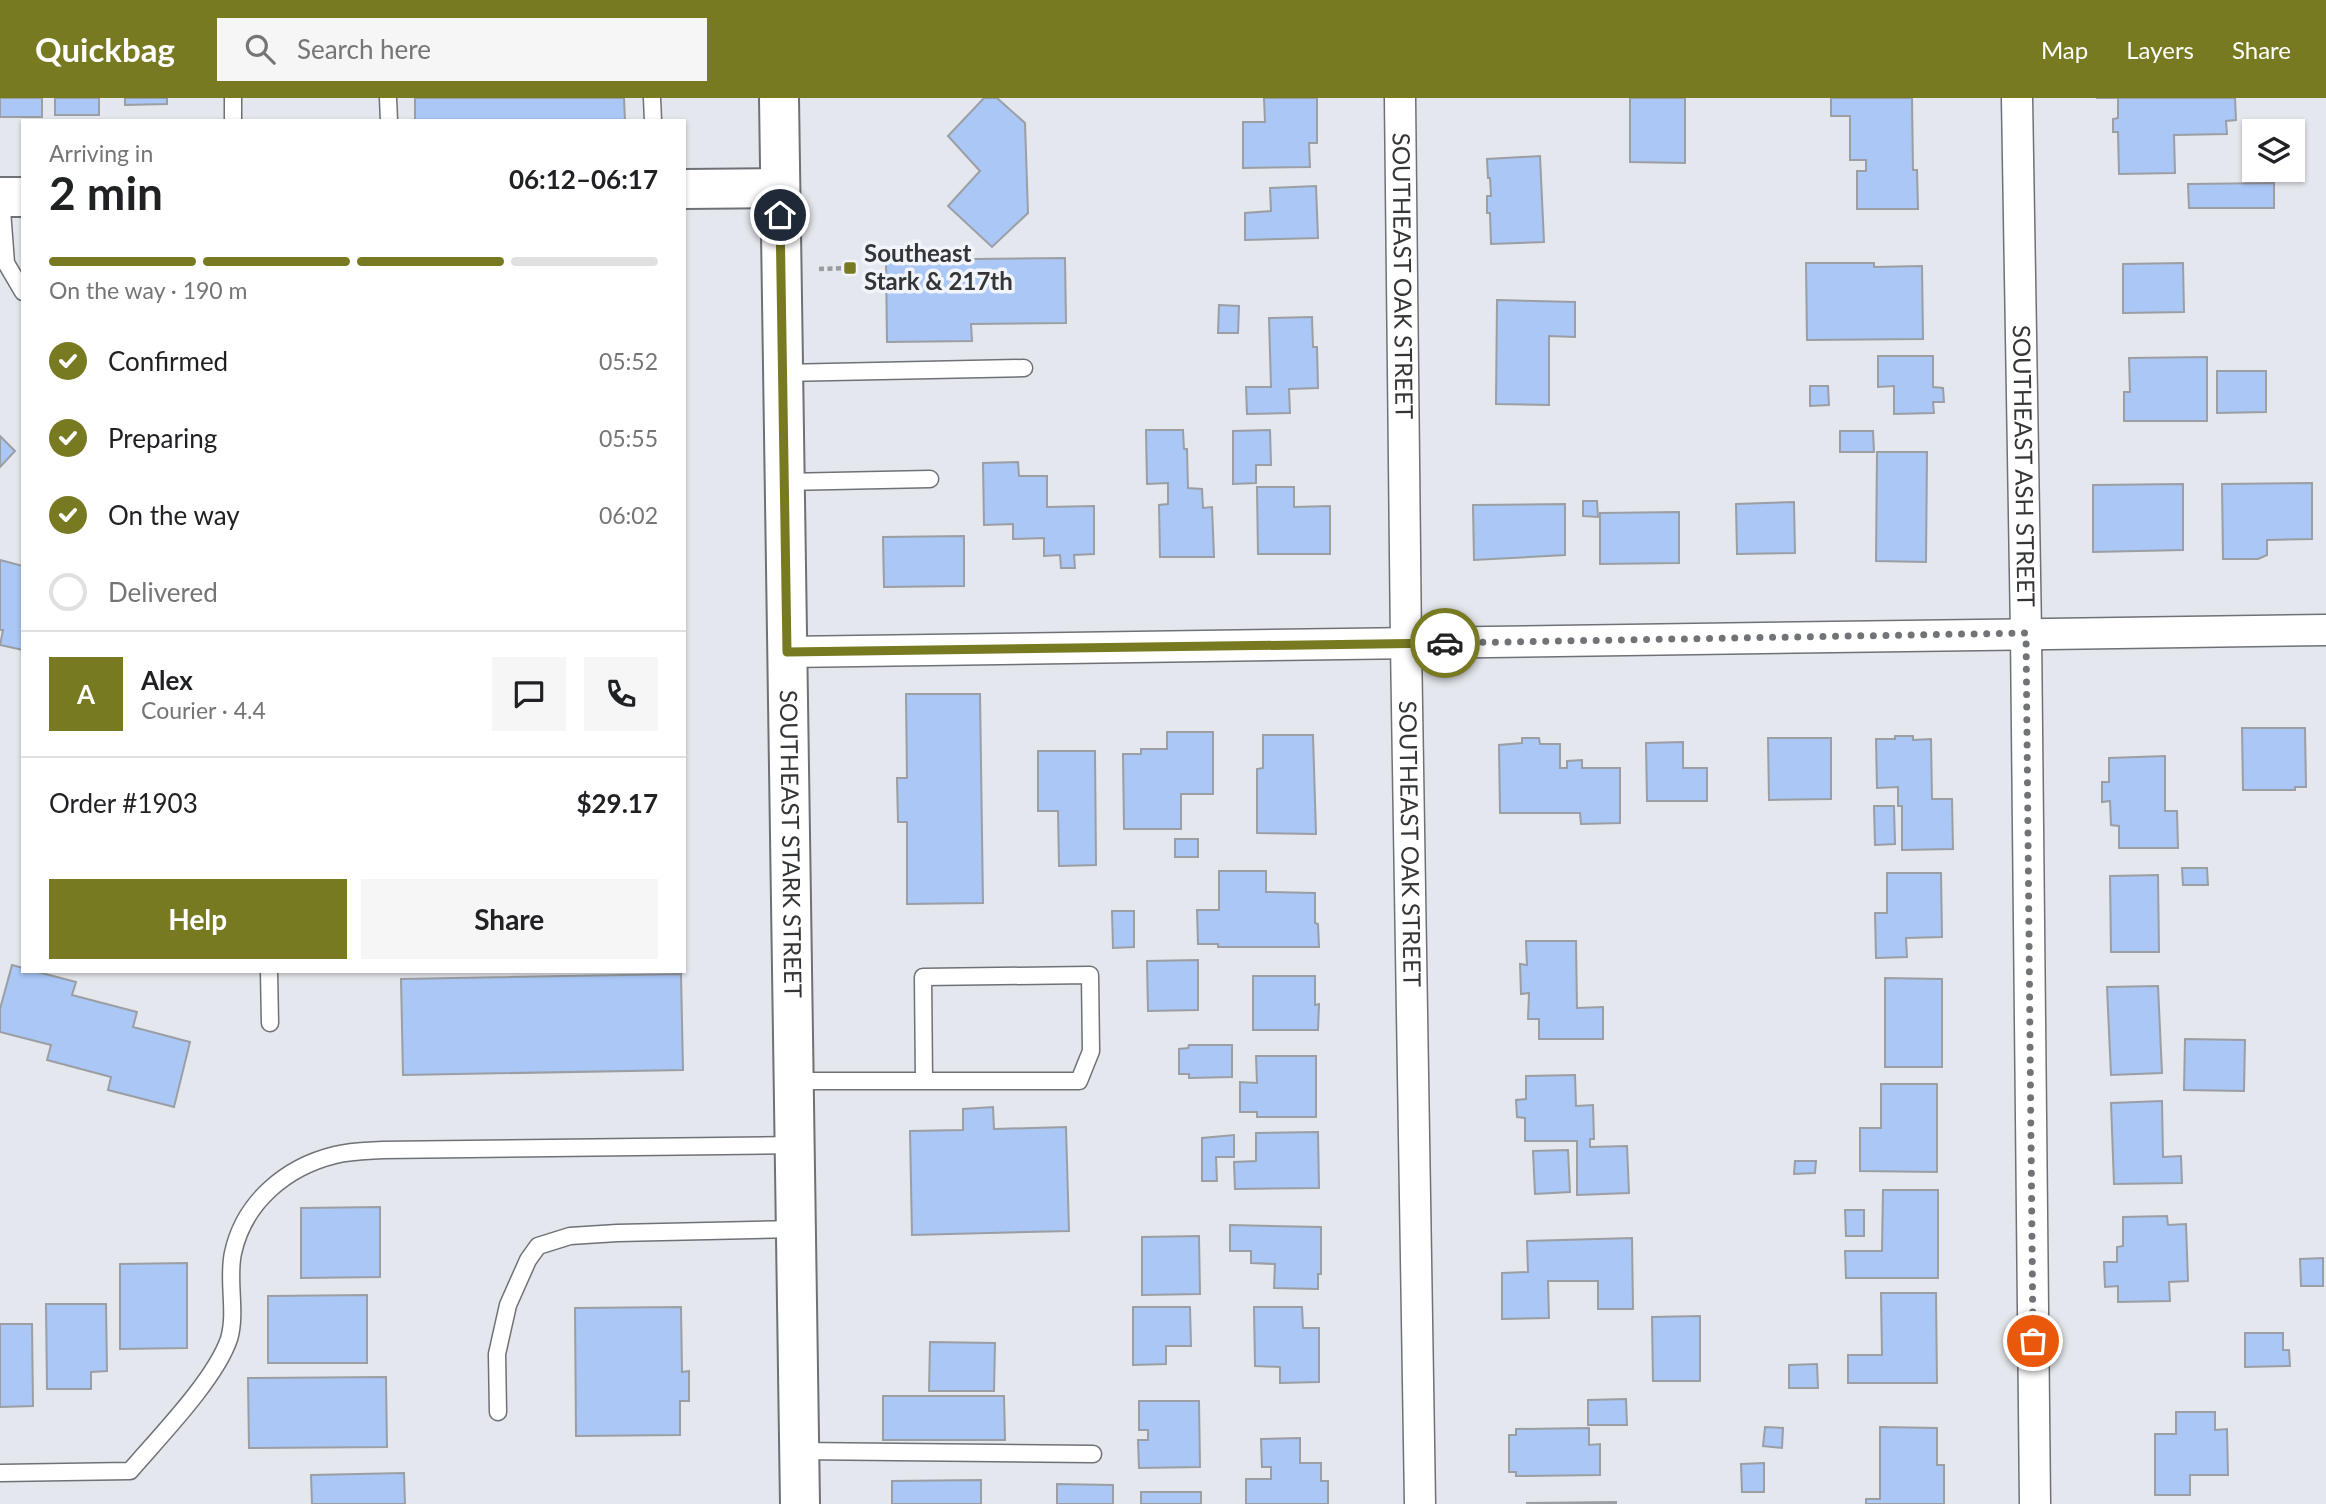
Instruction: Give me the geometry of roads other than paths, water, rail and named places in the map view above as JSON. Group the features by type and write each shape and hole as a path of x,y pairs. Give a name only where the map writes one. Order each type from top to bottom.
{"main road":[{"name":"SOUTHEAST STARK STREET","path":"779,98 800,1504"},
{"path":"686,189 780,188"},
{"path":"0,197 21,197"}],"street":[{"name":"SOUTHEAST OAK STREET","path":"1401,98 1406,644 1420,1504"},
{"name":"SOUTHEAST ASH STREET","path":"2017,98 2026,633 2035,1504"},
{"path":"787,652 2326,630"}],"lane":[{"path":"233,98 233,119"},
{"path":"388,98 388,119"},
{"path":"652,98 653,119"},
{"path":"0,197 6,263 21,289"},
{"path":"782,373 1024,368"},
{"path":"784,482 930,479"},
{"path":"269,973 270,1023"},
{"path":"794,1081 925,1081 1079,1081 1091,1051 1090,975 923,977 925,1081"},
{"path":"0,1473 130,1471 208,1377 229,1338 233,1254 247,1217 265,1192 294,1171 335,1155 383,1150 795,1145"},
{"path":"498,1412 497,1354 508,1304 528,1260 538,1246 570,1236 796,1229"},
{"path":"799,1451 1093,1454"}],"place":[{"name":"Southeast Stark & 217th","path":"850,268"}]}
